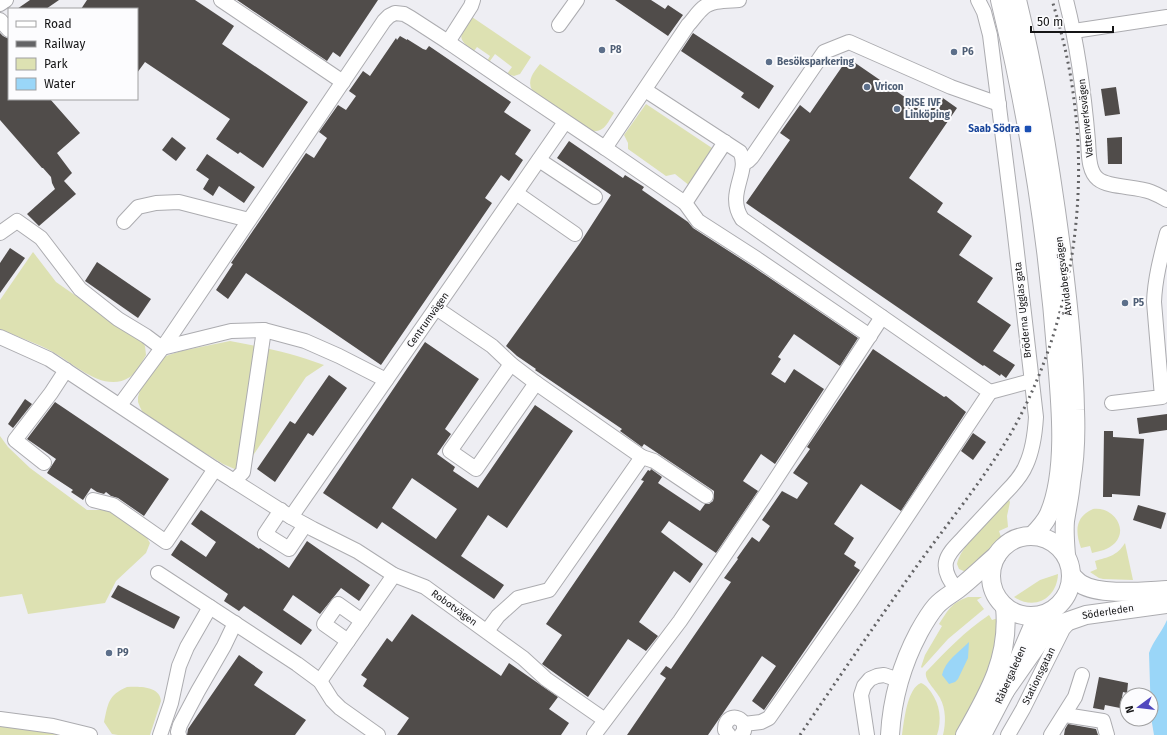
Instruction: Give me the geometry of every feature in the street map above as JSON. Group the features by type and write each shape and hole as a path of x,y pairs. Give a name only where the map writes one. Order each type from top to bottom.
{"main road":[{"name":"Åtvidabergsvägen","path":"1000,0 1009,36 1026,121 1041,212 1054,323 1060,396 1061,445 1057,484 1049,514 1041,528 1032,536"},
{"name":"Åtvidabergsvägen","path":"1016,0 1043,126 1051,175 1072,339 1075,378 1075,423 1072,481 1065,521 1064,536 1066,554"},
{"path":"890,735 893,705 899,680 908,655 925,622 936,606 945,597 957,590 1004,546 1012,540 1022,537 1040,537 1055,543 1066,554 1072,576 1071,586 1067,596 1061,604 1047,613 1032,617 1018,614 1001,603 990,593 971,590 957,590"},
{"path":"997,554 993,562 991,581 993,590 1001,603"},
{"name":"Söderleden","path":"1072,576 1082,584 1097,590 1112,591 1148,598 1167,604"},
{"name":"Söderleden","path":"1005,691 1042,638 1050,630 1072,619 1148,598 1167,590"},
{"name":"Söderleden","path":"1047,613 1081,604 1148,598"},
{"name":"Råbergaleden","path":"965,735 989,692 1004,650 1006,620 1001,603"},
{"name":"Råbergaleden","path":"982,735 1005,691 1032,628 1047,613"}],"street":[{"path":"0,4 6,0"},
{"path":"221,0 343,82"},
{"path":"448,42 471,6 473,0"},
{"path":"559,25 577,0"},
{"path":"605,148 688,25 702,9 720,1 739,0"},
{"name":"Bröderna Ugglas gata","path":"957,590 947,573 946,563 948,557 1018,478 1026,465 1032,449 1036,417 1022,292 988,23 978,0"},
{"name":"Vattenverksvägen","path":"1066,0 1074,31 1080,67 1090,164 1096,178 1104,183 1150,191 1167,200"},
{"path":"120,406 162,348 384,21 396,7 404,14 448,42 685,203 698,220 870,336"},
{"path":"1074,31 1167,17"},
{"path":"0,20 8,29"},
{"path":"743,164 752,157 824,52 849,42 951,87 999,104"},
{"path":"644,90 740,152 743,156 743,164 736,194 736,203 737,212 742,219 882,317 964,366 990,392"},
{"name":"Centrumvägen","path":"305,525 289,549 265,534 286,514 386,380 565,122"},
{"path":"685,203 725,142"},
{"path":"539,160 595,197"},
{"path":"516,193 575,234"},
{"path":"124,222 138,207 156,203 179,202 249,220"},
{"path":"0,233 17,221 30,229 41,238 80,290 118,319 146,336 162,348"},
{"path":"1112,403 1162,397 1154,290 1167,234"},
{"path":"436,308 492,346 510,364 642,457 654,461 706,496"},
{"path":"594,735 680,620 766,494 882,317"},
{"path":"162,348 231,331 264,330 305,341 339,356 386,380"},
{"path":"234,481 243,472 264,330"},
{"name":"Robotvägen","path":"0,337 49,359 215,469 286,514 357,551 394,575 425,587 523,658 546,679 605,720"},
{"path":"510,364 450,451 476,469 536,382"},
{"path":"44,463 15,440 66,370"},
{"path":"733,732 769,718 850,602 990,392 1031,381"},
{"path":"487,631 498,616 518,598 549,590 642,457"},
{"path":"93,500 113,505 166,542 215,469"},
{"path":"158,573 297,664 320,681 332,700 340,708 378,735"},
{"path":"320,681 394,575"},
{"path":"348,641 324,624 338,604 362,621"},
{"path":"160,735 171,703 179,666 187,647 210,607"},
{"name":"Stationsgatan","path":"1008,735 1023,709 1063,629 1072,619"},
{"path":"179,735 178,732 180,725 224,646 235,623"},
{"path":"1052,735 1075,697 1082,675"},
{"path":"867,735 861,695 864,686 870,679 877,676 884,676 899,680"},
{"path":"1065,715 1103,721 1107,735"},
{"path":"0,719 53,726 90,735"}],"green space":[{"path":"472,17 531,57 520,74 514,76 507,74 512,67 495,54 490,61 487,61 490,56 477,47 474,51 464,43 461,36"},
{"path":"540,64 614,113 603,129 592,131 532,90 530,80"},
{"path":"646,104 712,148 712,155 690,186 675,174 666,176 628,149 628,143 624,135"},
{"path":"33,252 56,282 141,340 145,346 146,355 133,375 120,381 110,382 100,380 80,370 62,357 47,349 0,329 0,300"},
{"path":"230,341 266,348 324,365 306,377 252,457 237,470 223,464 148,418 143,413 138,402 142,384 163,357 181,351"},
{"path":"0,436 8,447 30,468 87,510 111,510 144,533 150,543 146,553 116,581 105,603 28,614 22,594 0,597"},
{"path":"1009,500 1010,502 1007,516 1008,527 999,531 1001,537 976,565 966,572 959,569 957,564 960,556 971,539"},
{"path":"1093,509 1100,509 1112,514 1119,525 1120,531 1119,537 1110,547 1092,553 1090,546 1081,548 1077,530 1083,516"},
{"path":"1125,543 1133,580 1103,579 1090,572 1097,569 1095,561 1108,557 1119,551"},
{"path":"1058,574 1054,590 1044,600 1030,603 1014,597 1040,580"},
{"path":"968,597 982,597 977,600 984,609 948,639 922,668 925,655 942,626 939,624 948,610 954,604"},
{"path":"989,615 992,620 998,618 998,637 990,671 957,735 943,735 945,721 943,707 940,698 927,678 926,672 948,649"},
{"path":"921,683 931,692 938,707 940,718 937,735 902,735 909,698 916,686"},
{"path":"127,687 148,688 157,692 160,696 161,701 150,735 112,734 104,722 108,705 112,697"},
{"path":"0,725 32,729 65,735 0,735"}],"water":[{"path":"1167,620 1167,735 1154,735 1153,727 1159,727 1159,687 1150,687 1149,653"},
{"path":"969,642 968,658 958,679 949,684 942,675 946,665"}],"building":[{"path":"30,0 59,0 47,8 18,8"},
{"path":"87,0 195,0 234,26 222,44 308,102 263,168 240,152 238,154 216,139 230,119 145,62 138,72 138,8 82,8"},
{"path":"237,0 378,0 340,57 333,52 327,61"},
{"path":"615,0 651,0 665,9 668,5 683,15 668,36"},
{"path":"0,33 8,38 8,100 51,100 80,133 57,153 72,173 64,181 76,194 39,226 27,214 55,189 51,177 0,120"},
{"path":"693,33 774,86 759,109 741,97 744,93 681,51"},
{"path":"400,36 423,49 426,50 429,46 511,102 504,112 531,130 515,154 523,160 509,181 501,175 485,198 492,203 381,365 246,273 228,299 216,290 233,264 231,263 306,153 314,158 327,138 319,132 338,105 346,110 356,96 349,91 363,71 370,76 396,38 397,40"},
{"path":"848,58 928,113 940,96 957,108 909,178 943,203 937,212 972,236 959,255 993,278 977,302 1011,325 993,351 1015,365 1006,378 1001,374 1000,376 984,365 983,366 746,203 790,140 780,133 800,105 810,113"},
{"path":"1116,87 1120,114 1105,116 1101,89"},
{"path":"172,137 186,148 176,161 162,150"},
{"path":"1122,137 1122,164 1108,164 1107,138"},
{"path":"569,141 623,178 625,175 644,187 642,190 688,222 693,228 858,338 840,366 794,334 778,357 781,359 771,374 785,383 794,369 824,389 775,464 761,454 743,481 758,491 716,553 669,521 661,532 703,564 690,583 674,571 639,622 658,636 646,651 628,639 588,697 542,664 562,635 546,624 644,481 641,480 648,470 650,471 651,469 662,477 658,483 700,511 705,504 709,504 713,501 714,491 644,444 642,447 620,431 622,429 535,370 536,369 517,356 506,346 580,243 611,195 557,158"},
{"path":"207,154 255,187 244,203 219,186 213,196 203,189 209,179 196,170"},
{"path":"10,248 25,258 0,293 0,263"},
{"path":"97,262 151,299 138,318 85,281"},
{"path":"425,342 479,379 445,429 451,434 437,454 455,467 453,471 478,488 535,405 573,431 507,528 488,515 461,556 504,585 494,599 382,522 377,529 323,493","holes":["412,478 457,509 436,539 392,508"]},
{"path":"873,349 944,397 946,396 966,412 901,511 861,484 834,524 854,538 844,554 856,562 854,566 860,570 764,710 752,701 776,666 762,656 708,735 627,735 666,678 660,674 666,666 671,669 731,582 724,578 738,559 737,558 752,537 759,542 770,526 762,520 782,491 797,499 808,483 793,473 810,449 807,447"},
{"path":"329,375 347,388 313,436 308,433 275,482 257,469 290,421 295,424"},
{"path":"25,399 32,404 13,428 8,424"},
{"path":"55,402 169,479 144,516 118,498 111,496 106,492 104,494 97,492 91,488 83,500 71,492 73,490 47,473 56,459 27,439"},
{"path":"1167,414 1167,430 1139,434 1137,418"},
{"path":"1104,431 1113,431 1113,437 1144,439 1140,496 1112,494 1112,497 1103,497"},
{"path":"973,433 986,442 973,460 961,451"},
{"path":"1138,505 1166,513 1161,529 1133,520"},
{"path":"201,510 289,568 307,541 370,585 359,601 341,588 320,614 293,595 283,610 312,630 301,645 244,606 239,611 224,601 228,594 171,555 181,540 206,557 216,542 191,524"},
{"path":"118,585 180,617 174,629 111,597"},
{"path":"412,614 501,676 509,663 558,697 549,709 569,723 561,735 397,735 409,718 363,686 367,679 361,675 387,638 392,642"},
{"path":"239,655 263,672 254,685 306,720 295,735 187,735 188,729"},
{"path":"1099,677 1128,683 1128,687 1119,687 1119,708 1105,705 1104,710 1093,708"},
{"path":"1068,724 1096,729 1098,735 1064,735"}],"railway":[{"path":"800,735 919,563 1001,450 1030,395 1047,355 1059,314 1069,271 1075,228 1078,185 1078,142 1074,100 1065,50 1052,0"}],"place":[{"name":"P8","path":"602,50"},
{"name":"P6","path":"954,52"},
{"name":"Besöksparkering","path":"769,62"},
{"name":"Vricon","path":"867,87"},
{"name":"RISE IVF Linköping","path":"897,109"},
{"name":"Saab Södra","path":"1028,129"},
{"name":"P5","path":"1125,303"},
{"name":"P9","path":"109,653"}]}
